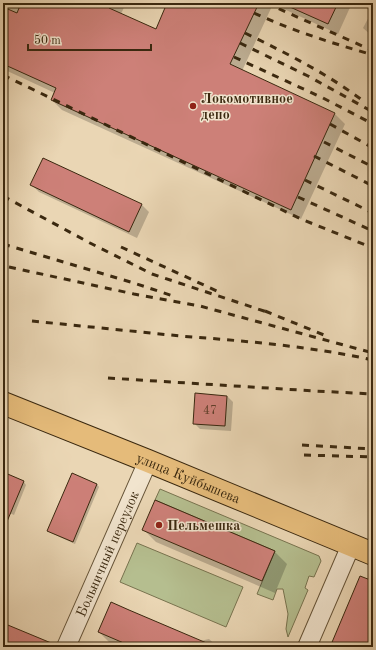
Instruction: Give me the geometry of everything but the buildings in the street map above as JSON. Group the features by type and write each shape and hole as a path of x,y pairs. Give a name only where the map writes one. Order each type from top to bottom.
{"main road":[{"name":"улица Куйбышева","path":"3,403 373,554"}],"street":[{"name":"Больничный переулок","path":"68,646 148,461"},
{"path":"307,647 351,545"}],"green space":[{"path":"160,489 319,556 321,561 314,577 309,576 305,588 308,590 288,637 286,629 288,614 283,589 277,589 273,600 257,594 275,551 155,500"},
{"path":"137,543 243,587 226,627 120,582"}],"railway":[{"path":"266,3 369,49"},
{"path":"254,13 313,36 373,55"},
{"path":"245,33 320,72 362,100"},
{"path":"240,43 308,76 373,112"},
{"path":"234,57 323,98 373,124"},
{"path":"3,75 301,219 373,248"},
{"path":"330,124 373,148"},
{"path":"324,142 373,167"},
{"path":"314,156 373,186"},
{"path":"305,180 373,213"},
{"path":"3,196 90,243 152,274 270,313"},
{"path":"298,197 373,231"},
{"path":"3,244 173,296"},
{"path":"121,247 219,292"},
{"path":"9,267 134,294 200,306 373,353"},
{"path":"265,311 324,335"},
{"path":"32,321 277,345 325,351 373,360"},
{"path":"108,378 373,394"},
{"path":"302,445 373,449"},
{"path":"304,455 373,457"}],"place":[{"name":"Локомотивное депо","path":"193,106"},
{"name":"Пельмешка","path":"159,525"}]}
